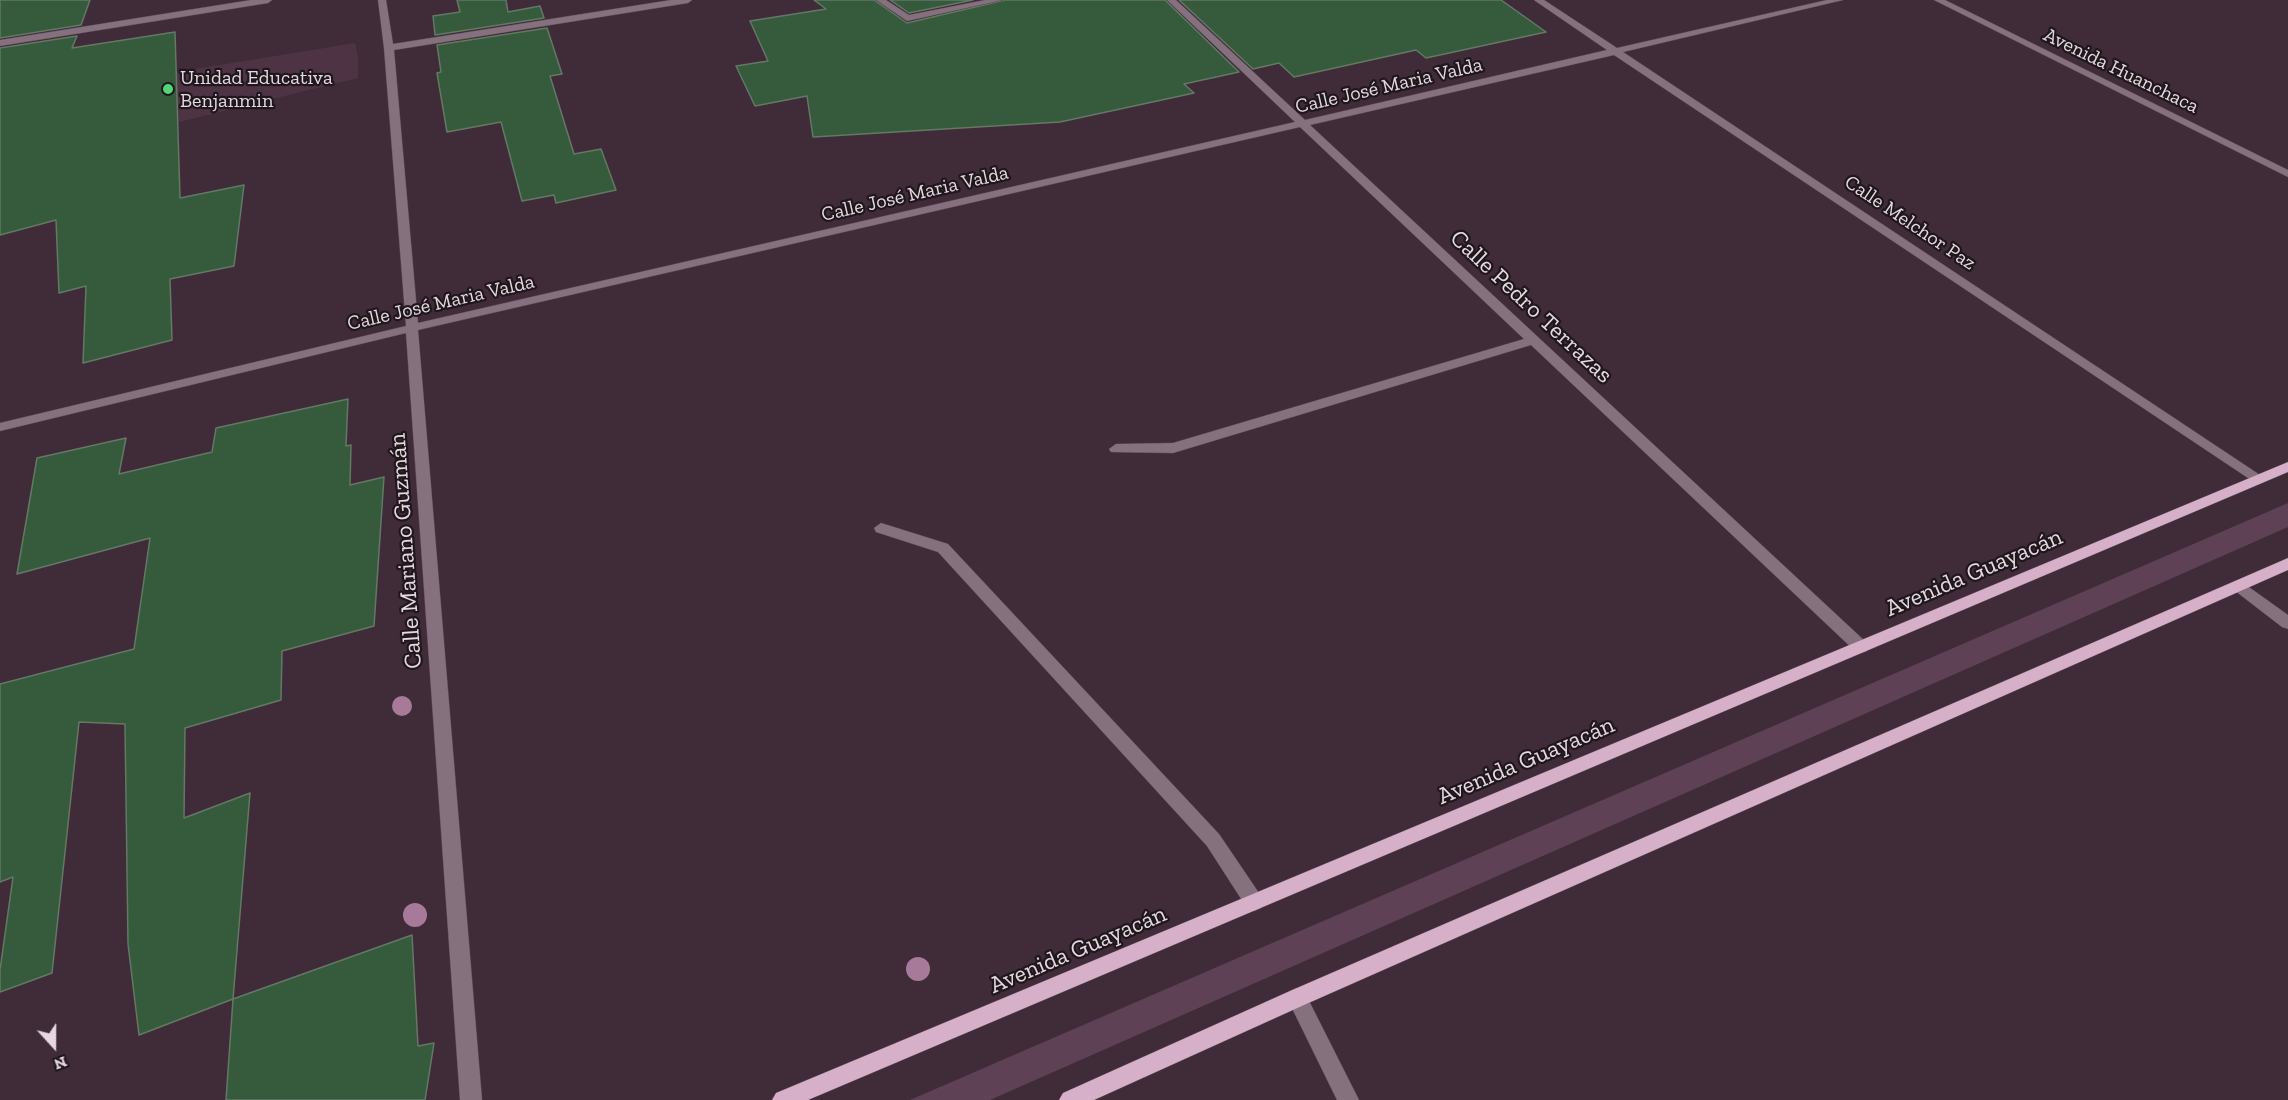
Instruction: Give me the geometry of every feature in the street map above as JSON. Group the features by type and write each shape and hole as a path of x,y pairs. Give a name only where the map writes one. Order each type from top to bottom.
{"main road":[{"name":"Avenida Guayacán","path":"783,1100 2288,467"},
{"path":"1070,1100 1297,998 2288,564"}],"street":[{"path":"0,43 268,0"},
{"name":"Calle Mariano Guzmán","path":"382,0 389,48 412,328 471,1100"},
{"path":"389,48 688,0"},
{"path":"880,0 907,18 999,0"},
{"name":"Calle Pedro Terrazas","path":"1171,0 1861,646"},
{"name":"Calle Melchor Paz","path":"1538,0 2259,479"},
{"name":"Calle José Maria Valda","path":"0,427 412,328 1839,0"},
{"name":"Avenida Huanchaca","path":"1938,0 2288,174"},
{"path":"1116,449 1173,448 1533,340"},
{"path":"881,528 943,548 1213,840 1254,902"},
{"path":"2239,586 2288,623"},
{"path":"1297,998 1348,1100"}],"shaded area":[{"path":"355,43 358,56 358,78 0,166 53,92"},
{"path":"2288,503 2288,527 990,1100 910,1100"}],"building":[{"path":"0,0 90,0 81,25 0,38"},
{"path":"457,0 506,0 508,12 540,6 544,18 435,35 433,16 460,12"},
{"path":"814,0 874,0 907,23 1005,0 1165,0 1239,72 1184,84 1194,93 1060,122 813,137 807,96 755,106 736,66 768,61 750,21 826,9"},
{"path":"890,0 973,0 909,13"},
{"path":"1179,0 1501,0 1546,32 1426,58 1416,50 1294,77 1279,63 1253,69"},
{"path":"547,28 562,74 550,76 574,154 601,149 616,190 556,203 554,195 522,201 501,122 447,132 437,73 441,72 437,45"},
{"path":"175,32 180,198 244,185 234,266 170,279 172,340 83,363 86,286 59,293 56,220 0,235 0,48 77,36 72,48"},
{"path":"348,399 346,446 351,445 350,485 384,477 374,626 282,651 281,700 185,728 184,818 250,793 233,999 139,1035 128,944 125,724 79,722 52,973 0,992 0,970 13,877 0,882 0,684 134,649 150,538 17,574 37,458 126,438 119,474 212,452 216,428"},
{"path":"412,935 418,1046 434,1043 425,1100 226,1100 233,999"}],"place":[{"name":"Unidad Educativa Benjanmin","path":"168,89"}]}
